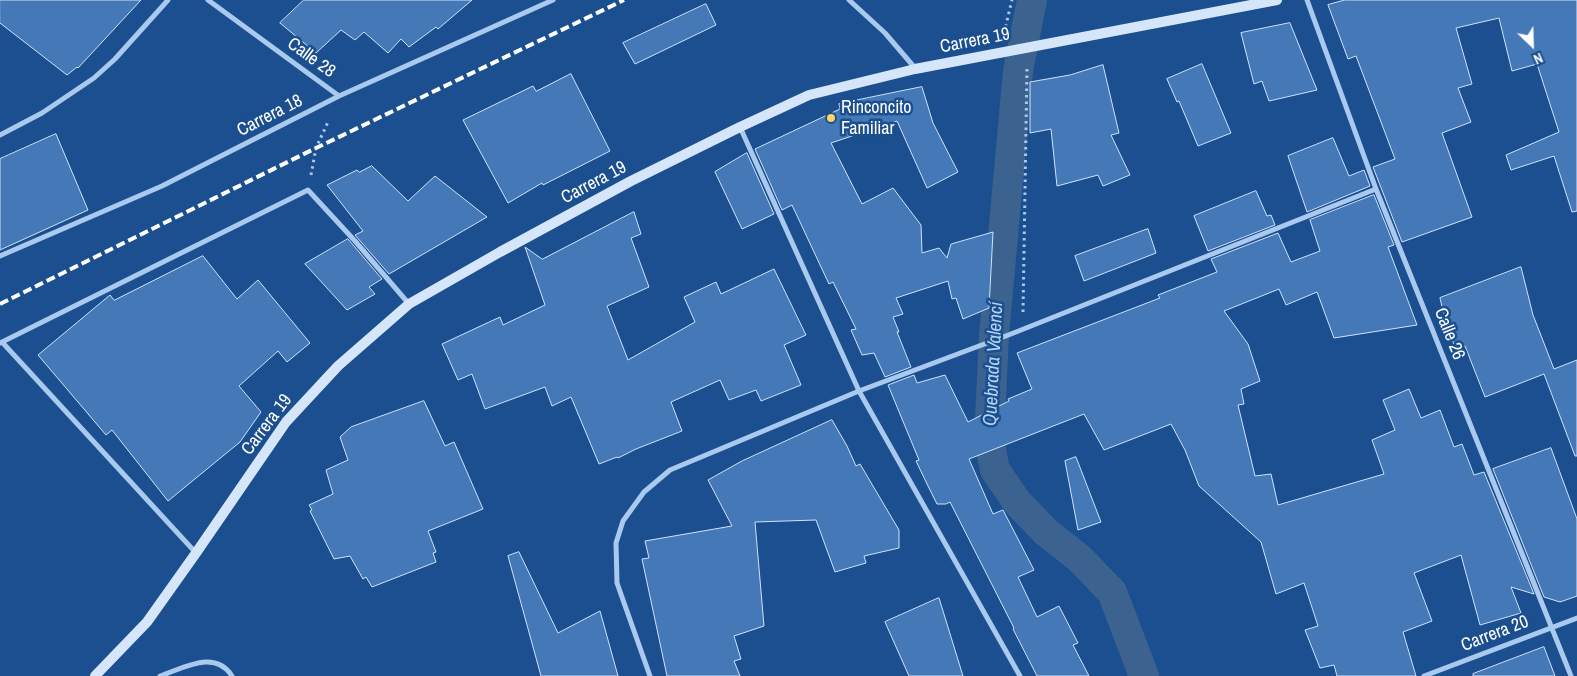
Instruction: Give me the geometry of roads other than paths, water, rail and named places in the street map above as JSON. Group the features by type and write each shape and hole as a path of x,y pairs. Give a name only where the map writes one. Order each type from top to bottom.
{"street":[{"path":"0,135 42,113 94,78 115,59 168,0"},
{"name":"Calle 28","path":"208,0 339,96"},
{"name":"Carrera 18","path":"0,256 162,186 339,96 553,0"},
{"path":"849,0 885,34 915,69"},
{"name":"Carrera 19","path":"95,676 147,622 286,422 338,366 409,304 500,252 631,181 809,95 915,69 1278,0"},
{"name":"Calle 26","path":"1308,0 1376,189 1571,676"},
{"path":"740,127 860,391 1020,676"},
{"path":"650,676 617,583 616,542 624,521 644,492 670,470 860,391 1011,334 1376,189"},
{"path":"196,553 1,343 308,190 409,304"},
{"name":"Carrera 20","path":"1424,676 1577,618"},
{"path":"160,676 211,661 219,663 228,669 232,676"}],"waterway":[{"name":"Quebrada Valencí","path":"1032,0 1018,71 994,335 989,440 995,470 1017,502 1046,532 1079,558 1112,592 1144,676"}],"railway":[{"path":"0,304 316,148 624,0"}],"place":[{"name":"Rinconcito Familiar","path":"831,118"}]}
